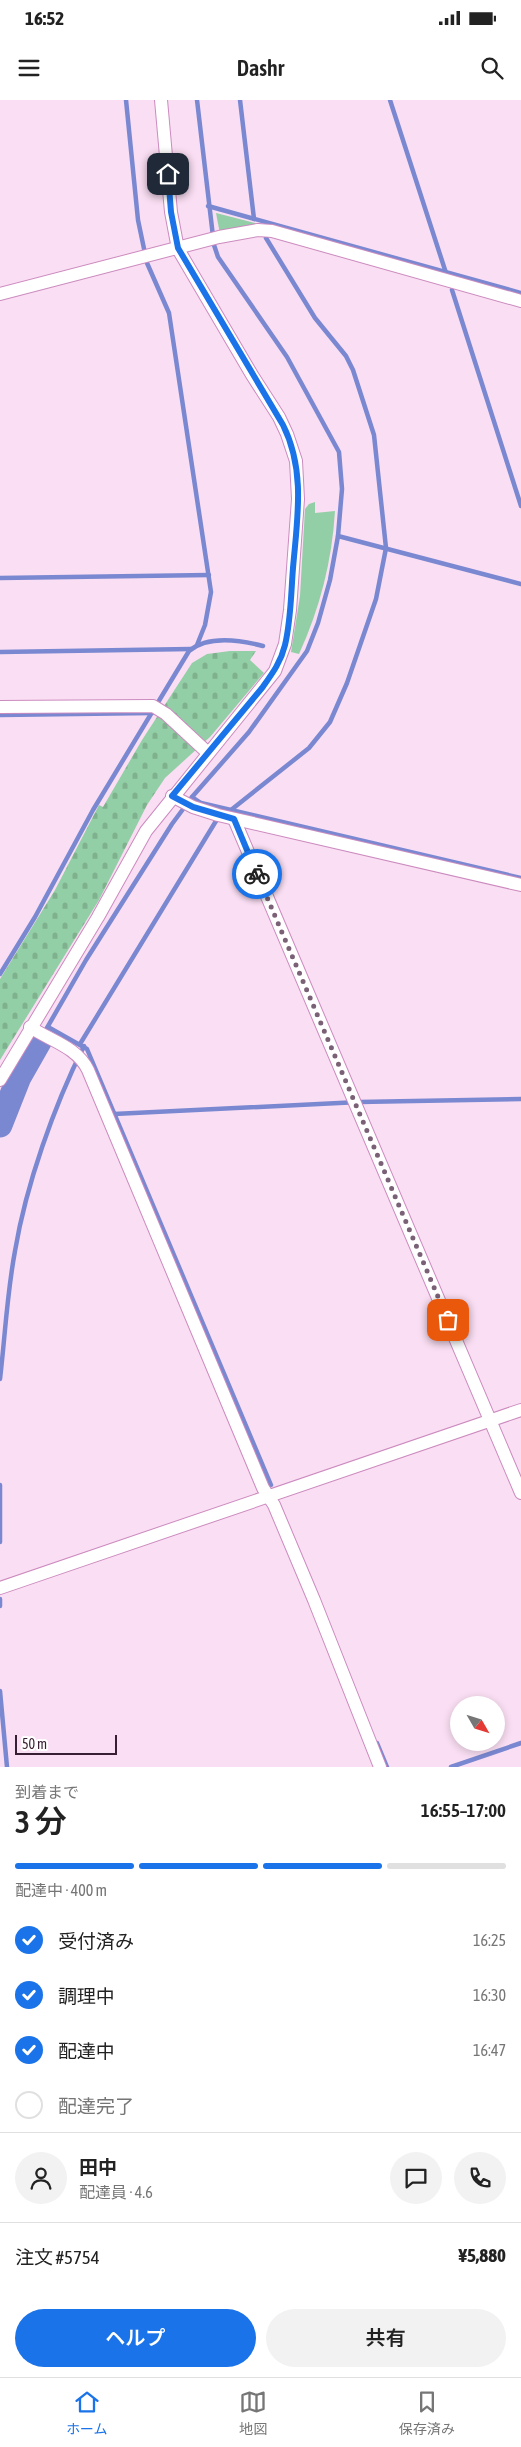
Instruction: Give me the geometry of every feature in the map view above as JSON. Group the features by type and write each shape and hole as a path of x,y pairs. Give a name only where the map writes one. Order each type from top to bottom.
{"street":[{"path":"0,1080 39,1033 98,917 146,831 176,799 208,753 275,671 283,651 290,610 298,479 294,453 283,425 178,248 171,212 161,100"},
{"path":"0,294 145,258 212,239 258,230 272,231 521,301"},
{"path":"0,707 157,709 208,753"},
{"path":"176,799 193,807 234,819 521,885"},
{"path":"234,819 521,1493"},
{"path":"39,1033 79,1055 314,1600 380,1767"},
{"path":"0,1588 521,1410"}],"green space":[{"path":"216,213 255,223 257,226 220,234"},
{"path":"315,502 315,513 335,511 333,530 324,584 299,654 291,652 300,596 305,509 309,504"},
{"path":"230,651 256,651 250,660 264,673 210,737 165,778 147,805 99,900 0,1060 0,979 55,890 99,805 103,807 142,740 192,663 207,654"}],"waterway":[{"path":"126,100 138,220 147,263 169,313 211,592 205,625 197,645"},
{"path":"40,1040 86,960 172,824 192,797 249,732 307,651 318,623 330,580 338,536 342,489 339,452 287,357 218,257 214,245 197,100"},
{"path":"240,100 254,219"},
{"path":"390,100 446,273"},
{"path":"208,206 521,293"},
{"path":"231,810 309,748 330,722 347,683 376,599 386,548 374,435 353,370 346,356 315,318 266,238"},
{"path":"452,290 521,506"},
{"path":"338,536 521,584"},
{"path":"0,578 209,575"},
{"path":"0,974 35,917 93,810 189,651 205,643 225,640 263,646"},
{"path":"0,652 191,649"},
{"path":"0,715 152,713"},
{"path":"192,797 201,803 521,878"},
{"path":"80,1044 216,821"},
{"path":"48,1027 87,1049 271,1485"},
{"path":"0,1125 19,1077 40,1040"},
{"path":"0,1379 12,1267 26,1200 42,1146 62,1094 84,1046"},
{"path":"114,1114 359,1102 521,1099"},
{"path":"0,1485 0,1542"},
{"path":"0,1599 0,1606"},
{"path":"0,1691 7,1767"},
{"path":"377,1743 387,1767"},
{"path":"451,1767 521,1743"}],"way so far":[{"path":"257,874 448,1320"}],"route":[{"path":"168,174 171,212 178,248 252,375 279,417 291,443 296,461 298,511 290,610 285,644 280,658 275,671 262,688 172,796 193,807 234,819 257,874"}]}
